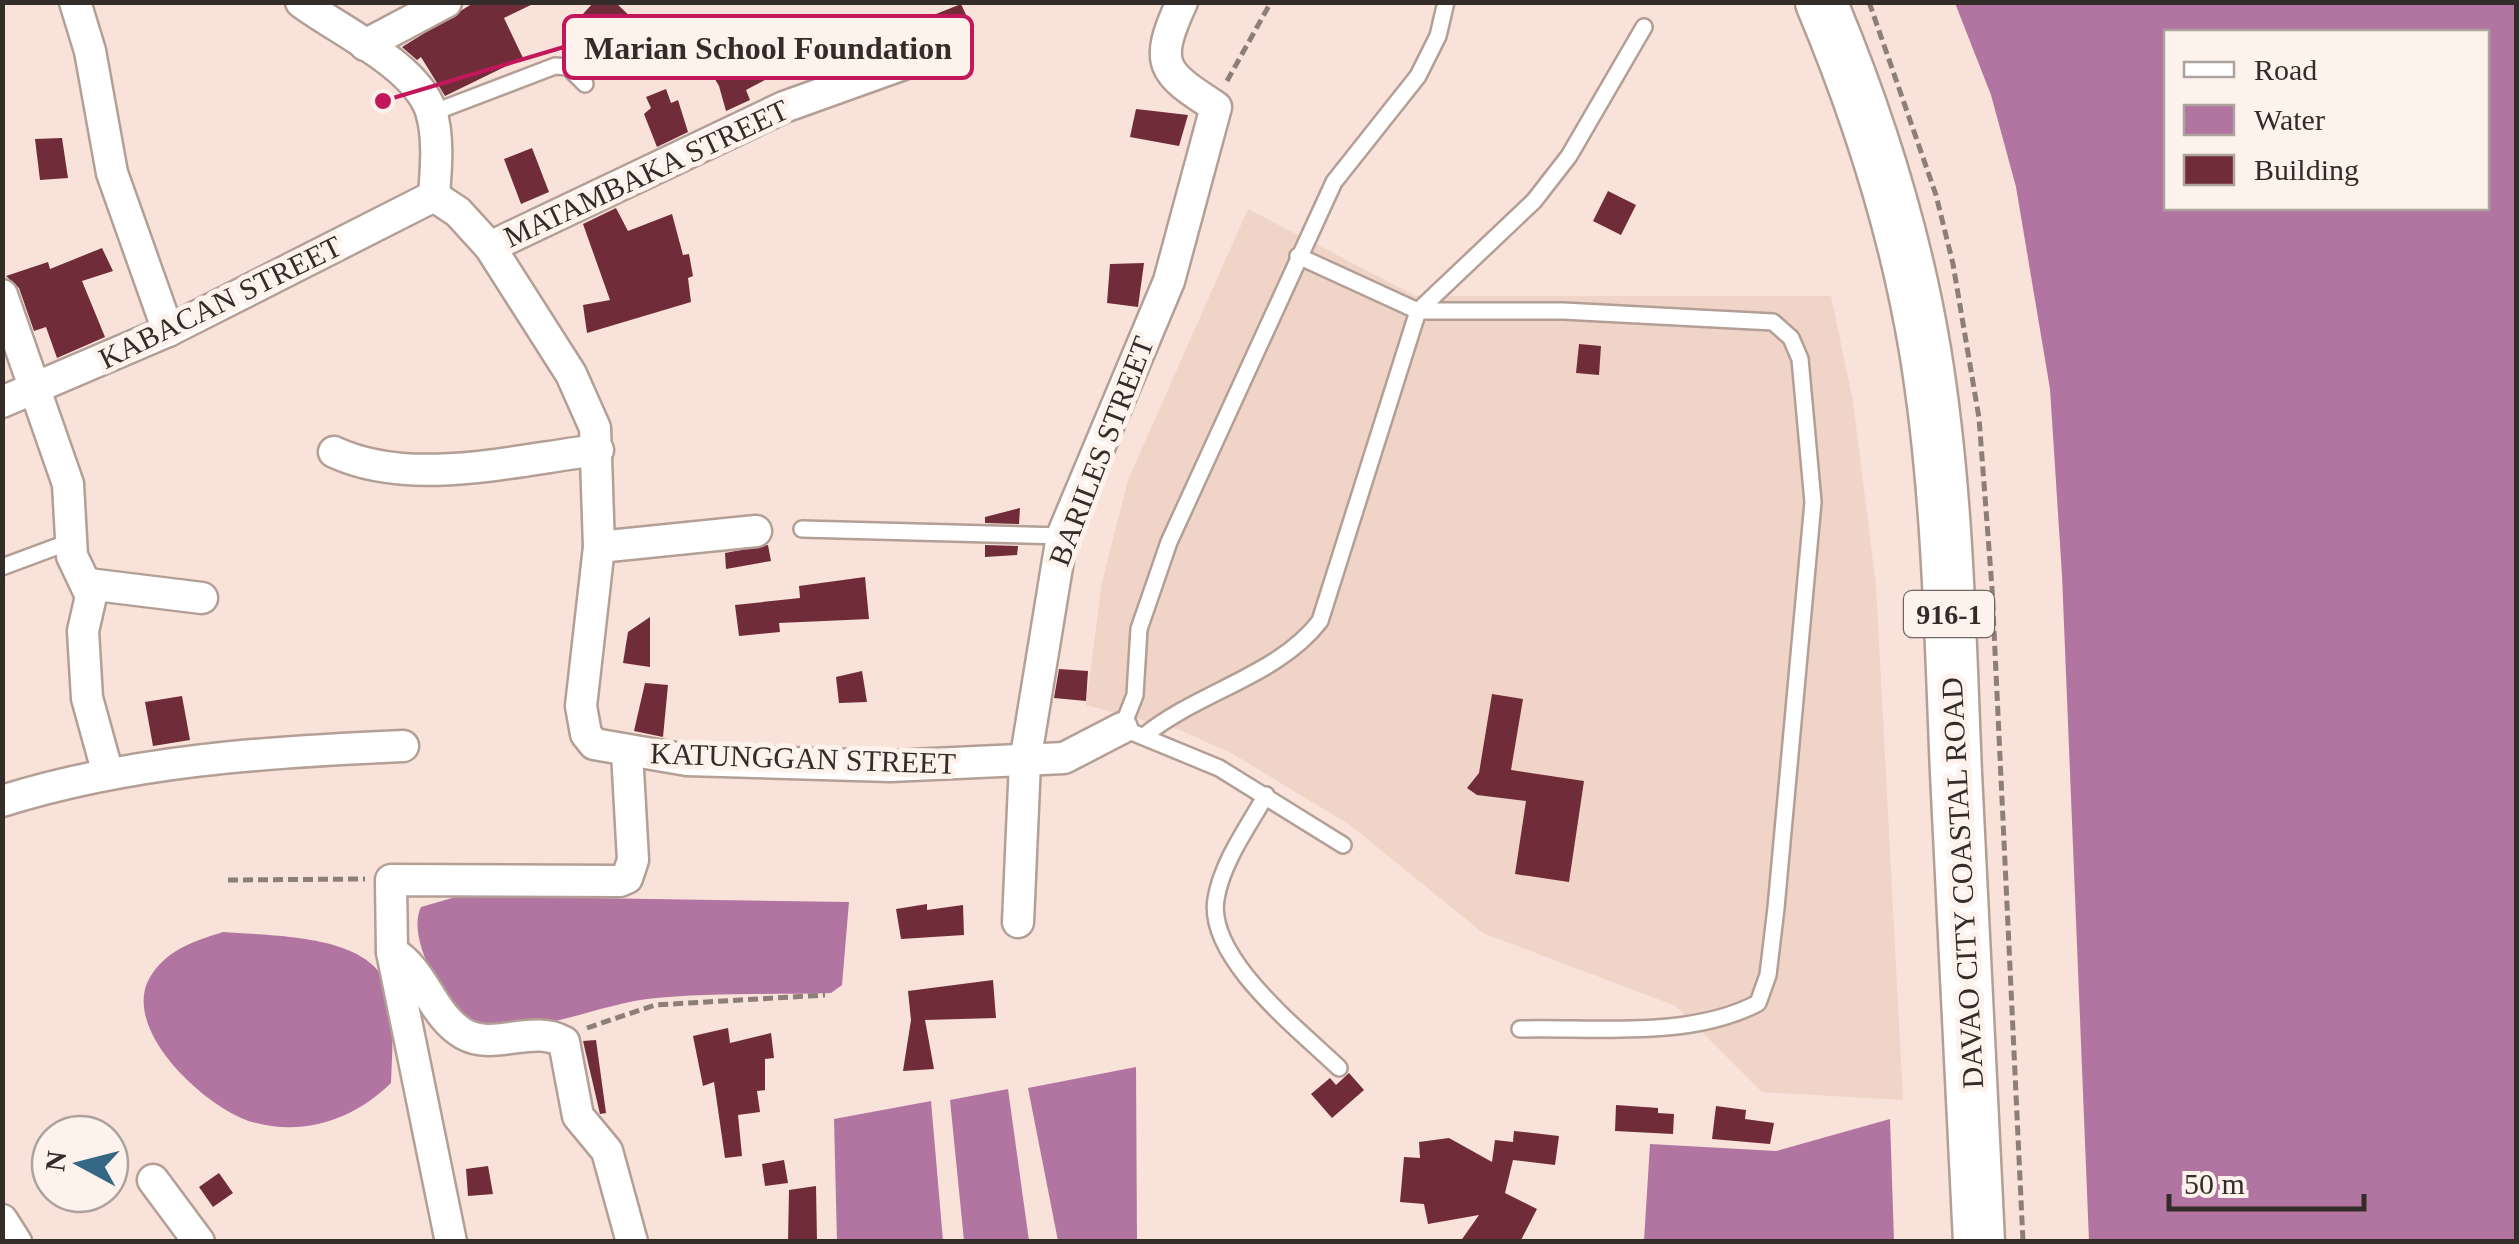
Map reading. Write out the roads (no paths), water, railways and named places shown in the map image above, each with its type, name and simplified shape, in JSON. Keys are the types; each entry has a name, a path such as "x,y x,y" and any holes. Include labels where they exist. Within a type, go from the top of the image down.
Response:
{"main road":[{"name":"DAVAO CITY COASTAL ROAD","path":"1822,2 1893,206 1910,274 1935,424 1948,590 1979,1242"}],"street":[{"path":"75,2 90,51 112,173 168,332"},
{"path":"301,2 365,45 418,88 432,113 434,196 472,224 490,247 570,374 590,416 598,450 599,547 756,531"},
{"path":"365,45 446,2"},
{"name":"BARILES STREET","path":"1018,922 1025,762 1062,536 1169,281 1216,107 1174,80 1168,69 1168,33 1182,2"},
{"name":"MATAMBAKA STREET","path":"490,247 801,100 915,60"},
{"name":"KABACAN STREET","path":"2,402 168,332 434,196"},
{"path":"2,295 68,484 78,572 88,584 91,596 83,631 87,698 108,774"},
{"path":"334,452 361,464 412,471 598,450"},
{"name":"KATUNGGAN STREET","path":"599,547 581,706 586,734 604,748 744,763 1025,762 1064,758 1133,732"},
{"path":"88,584 202,598"},
{"path":"2,801 108,774 238,754 403,746"},
{"path":"451,1242 392,952 391,880 610,883 627,878 633,860 626,752"},
{"path":"392,952 408,964 440,1011 466,1035 558,1038 568,1048 578,1116 606,1151 632,1242"},
{"path":"153,1180 199,1242"},
{"path":"2,1220 16,1242"}],"lane":[{"path":"1133,732 1139,629 1146,602 1334,182 1418,76 1438,36 1446,2"},
{"path":"1133,732 1302,644 1320,621 1418,311 1534,201 1570,156 1644,27"},
{"path":"432,113 555,66 568,67 585,84"},
{"path":"1298,256 1418,311 1746,318 1773,322 1791,338 1800,359 1813,502 1776,908 1768,975 1758,1004 1730,1018 1658,1026 1520,1028"},
{"path":"802,528 1062,536"},
{"path":"2,567 72,541"},
{"path":"1133,732 1219,768 1344,846"},
{"path":"1266,795 1221,879 1216,922 1222,942 1238,964 1339,1068"}],"water":[{"path":"1955,3 2516,3 2516,1241 2089,1241 2062,575 2050,389 2016,187 1991,95"},
{"path":"459,896 849,902 842,985 831,993 647,999 526,1027 489,1028 460,1011 447,996 425,959 419,939 421,907"},
{"path":"223,932 318,941 363,957 379,971 392,1013 391,1083 344,1115 309,1126 290,1127 252,1122 233,1114 190,1083 155,1040 146,1017 144,995 152,974 167,958 193,942"},
{"path":"1136,1067 1137,1241 1058,1241 1028,1088"},
{"path":"1008,1089 1029,1241 964,1241 950,1100"},
{"path":"931,1101 943,1241 837,1241 834,1119"},
{"path":"1890,1119 1894,1241 1644,1241 1650,1144 1776,1151"}],"place":[{"name":"Marian School Foundation","path":"383,101"}]}
